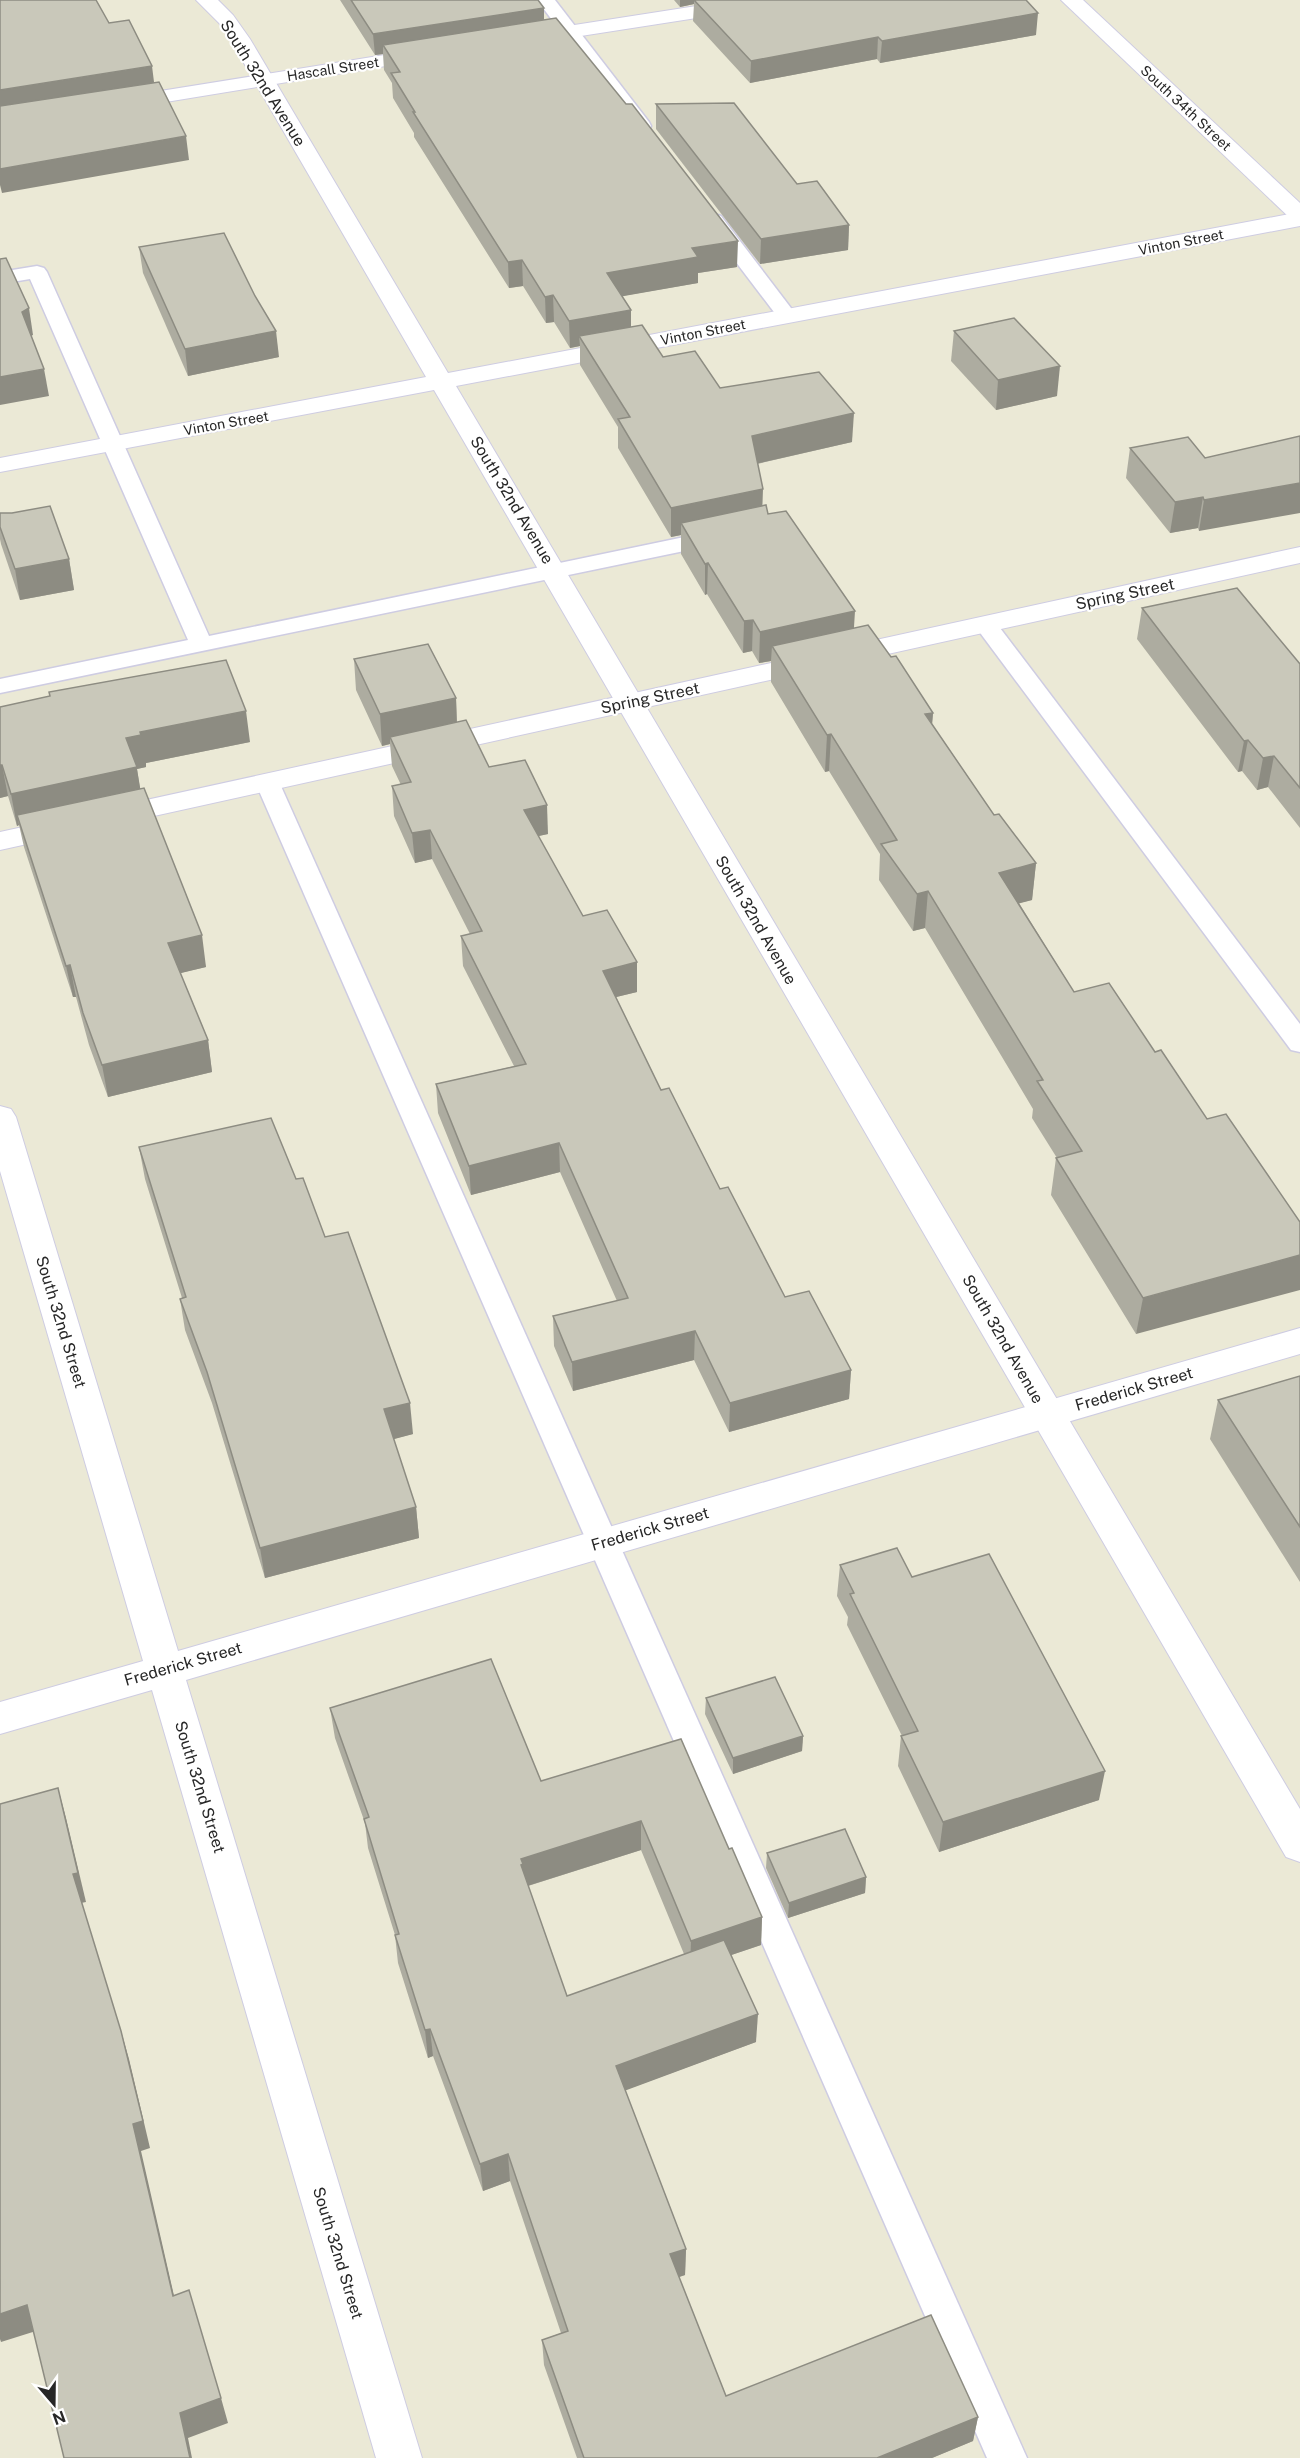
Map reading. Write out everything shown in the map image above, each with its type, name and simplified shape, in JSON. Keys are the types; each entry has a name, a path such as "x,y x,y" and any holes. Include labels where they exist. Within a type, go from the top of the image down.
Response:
{"street":[{"name":"South 32nd Avenue","path":"206,0 226,19 240,39 555,572 628,703 1300,1845"},
{"path":"500,43 774,0"},
{"name":"South 34th Street","path":"1071,0 1300,217"},
{"name":"Hascall Street","path":"103,106 452,51"},
{"name":"Vinton Street","path":"0,465 443,383 1300,217"},
{"name":"Spring Street","path":"0,841 986,625 1296,562"},
{"name":"South 32nd Street","path":"0,1117 399,2458"},
{"name":"Frederick Street","path":"0,1718 1300,1341"}],"lane":[{"path":"546,0 650,136"},
{"path":"700,202 787,316"},
{"path":"0,278 37,272 201,644"},
{"path":"0,686 741,532"},
{"path":"986,625 1300,1044"},
{"path":"268,783 1006,2458"}],"building":[{"path":"0,0 96,0 109,23 129,20 152,66 0,90"},
{"path":"351,0 538,0 544,8 373,34"},
{"path":"694,0 1026,0 1038,13 882,41 878,37 751,61"},
{"path":"556,18 626,104 632,104 738,241 692,248 698,257 607,273 631,310 569,321 553,295 545,297 522,260 508,262 413,112 415,112 391,73 400,72 383,45"},
{"path":"159,82 186,136 0,169 0,106"},
{"path":"734,103 797,184 817,181 849,225 761,239 656,104"},
{"path":"224,233 255,296 276,331 185,349 139,247"},
{"path":"6,258 29,308 22,312 44,369 0,377 0,259"},
{"path":"1014,318 1060,366 998,380 954,331"},
{"path":"642,325 663,357 695,351 720,388 819,372 854,413 752,436 763,489 671,508 618,419 630,417 579,336"},
{"path":"1300,436 1300,483 1204,500 1203,497 1175,502 1130,448 1188,437 1205,458"},
{"path":"766,505 768,514 786,511 855,611 760,632 753,620 744,621 708,563 705,564 681,523"},
{"path":"50,506 69,559 15,569 0,527 0,513"},
{"path":"1237,588 1300,664 1300,788 1274,756 1263,758 1248,740 1244,741 1142,608"},
{"path":"868,625 891,657 896,656 933,713 925,714 994,815 999,814 1036,863 999,873 1074,992 1109,983 1155,1052 1161,1050 1207,1119 1226,1114 1300,1222 1300,1255 1143,1298 1056,1158 1082,1151 1037,1081 1043,1080 928,891 917,894 881,844 897,840 831,734 827,735 772,646"},
{"path":"428,644 456,698 380,714 354,659"},
{"path":"226,660 246,711 140,732 141,735 126,738 137,767 11,794 2,765 0,765 0,707 50,696 49,692"},
{"path":"466,720 489,767 525,760 547,805 524,810 583,916 607,910 637,962 603,971 661,1090 669,1088 720,1189 728,1187 785,1297 809,1291 851,1370 730,1403 695,1331 572,1362 553,1316 628,1298 559,1143 469,1166 436,1084 526,1064 461,936 482,931 430,830 412,833 392,786 411,782 390,737"},
{"path":"144,788 202,935 168,943 208,1040 102,1065 83,1013 70,965 66,966 17,815"},
{"path":"271,1118 296,1179 303,1178 325,1237 348,1232 410,1403 384,1409 416,1507 260,1548 207,1372 180,1299 186,1297 139,1147"},
{"path":"1300,1376 1300,1527 1218,1400"},
{"path":"897,1548 912,1577 989,1554 1105,1771 943,1822 901,1736 918,1731 850,1594 854,1593 840,1565"},
{"path":"491,1659 541,1781 681,1739 729,1849 732,1848 762,1917 691,1941 641,1821 521,1859 523,1864 521,1865 567,1996 724,1940 758,2014 616,2066 686,2249 670,2254 726,2396 931,2315 978,2417 877,2458 584,2458 542,2340 568,2331 508,2154 480,2164 430,2029 425,2030 395,1935 399,1934 364,1819 369,1817 330,1708"},
{"path":"775,1677 803,1736 733,1758 706,1698"},
{"path":"58,1788 78,1873 73,1874 121,2031 143,2121 133,2124 173,2296 189,2290 221,2398 180,2413 190,2458 64,2458 27,2305 0,2314 0,1804"},
{"path":"845,1829 866,1877 789,1903 767,1853"}]}
